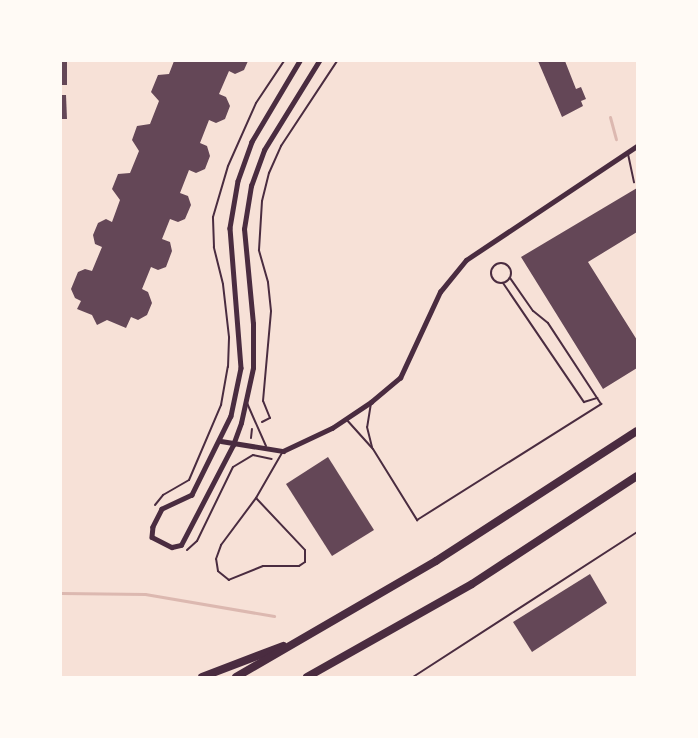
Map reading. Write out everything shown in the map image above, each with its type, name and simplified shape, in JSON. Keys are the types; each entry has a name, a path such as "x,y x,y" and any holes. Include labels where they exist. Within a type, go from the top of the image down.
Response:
{"highway":[{"path":"236,677 436,561 637,431"},
{"path":"307,677 472,584 637,476"},
{"path":"202,677 306,638"}],"street":[{"path":"300,61 252,142 238,181 230,228 241,368 230,416 221,441 192,495 162,509 152,537 172,547 181,545 233,445 246,401 253,368 253,324 244,229 251,186 264,150 319,61"},
{"path":"221,441 233,445 283,451 346,419 371,402 400,378 440,292 460,266 637,146"}],"lane":[{"path":"628,152 634,182"},
{"path":"346,419 373,449 417,520 601,404 548,323 533,311 510,278 509,266 501,263 493,266 492,278 504,283 584,402 597,398"},
{"path":"504,283 510,278"},
{"path":"246,401 261,440 269,449"},
{"path":"371,402 367,427 373,449"},
{"path":"256,498 305,550 304,562 299,566 263,566 229,580 218,572 216,559 221,545 256,498 283,451"},
{"path":"413,677 637,532"}],"path":[{"path":"154,507 163,495 189,480 221,405 228,366 229,337 223,284 214,247 213,218 228,166 256,103 284,61"},
{"path":"270,418 263,401 271,311 268,282 259,250 262,201 269,173 282,146 337,61"},
{"path":"181,552 187,551 197,541 233,467 253,456 277,460"}],"building":[{"path":"61,61 67,61 67,85 61,85"},
{"path":"174,61 248,61 244,70 235,74 229,71 219,94 226,97 230,106 225,119 216,123 209,120 200,143 207,146 210,156 205,169 196,173 189,170 180,193 188,196 191,205 185,219 178,222 170,219 162,239 170,242 172,251 166,267 158,270 151,267 142,289 148,292 152,303 147,315 138,320 131,317 126,328 107,320 97,325 92,315 77,309 81,301 75,298 71,289 78,272 85,269 92,271 102,247 95,244 93,235 98,223 106,219 112,222 120,200 112,189 118,174 130,173 139,151 132,140 137,126 150,124 159,101 151,92 158,75 169,74"},
{"path":"538,61 565,61 576,89 581,87 586,99 581,101 583,106 562,117"},
{"path":"61,95 66,95 67,119 61,119"},
{"path":"637,188 637,232 588,262 637,340 637,368 603,389 521,257"},
{"path":"328,457 374,530 332,556 286,484"},
{"path":"590,574 607,603 532,652 513,622"}],"waterway":[{"path":"610,117 616,139"},
{"path":"61,593 145,594 274,616"}]}
